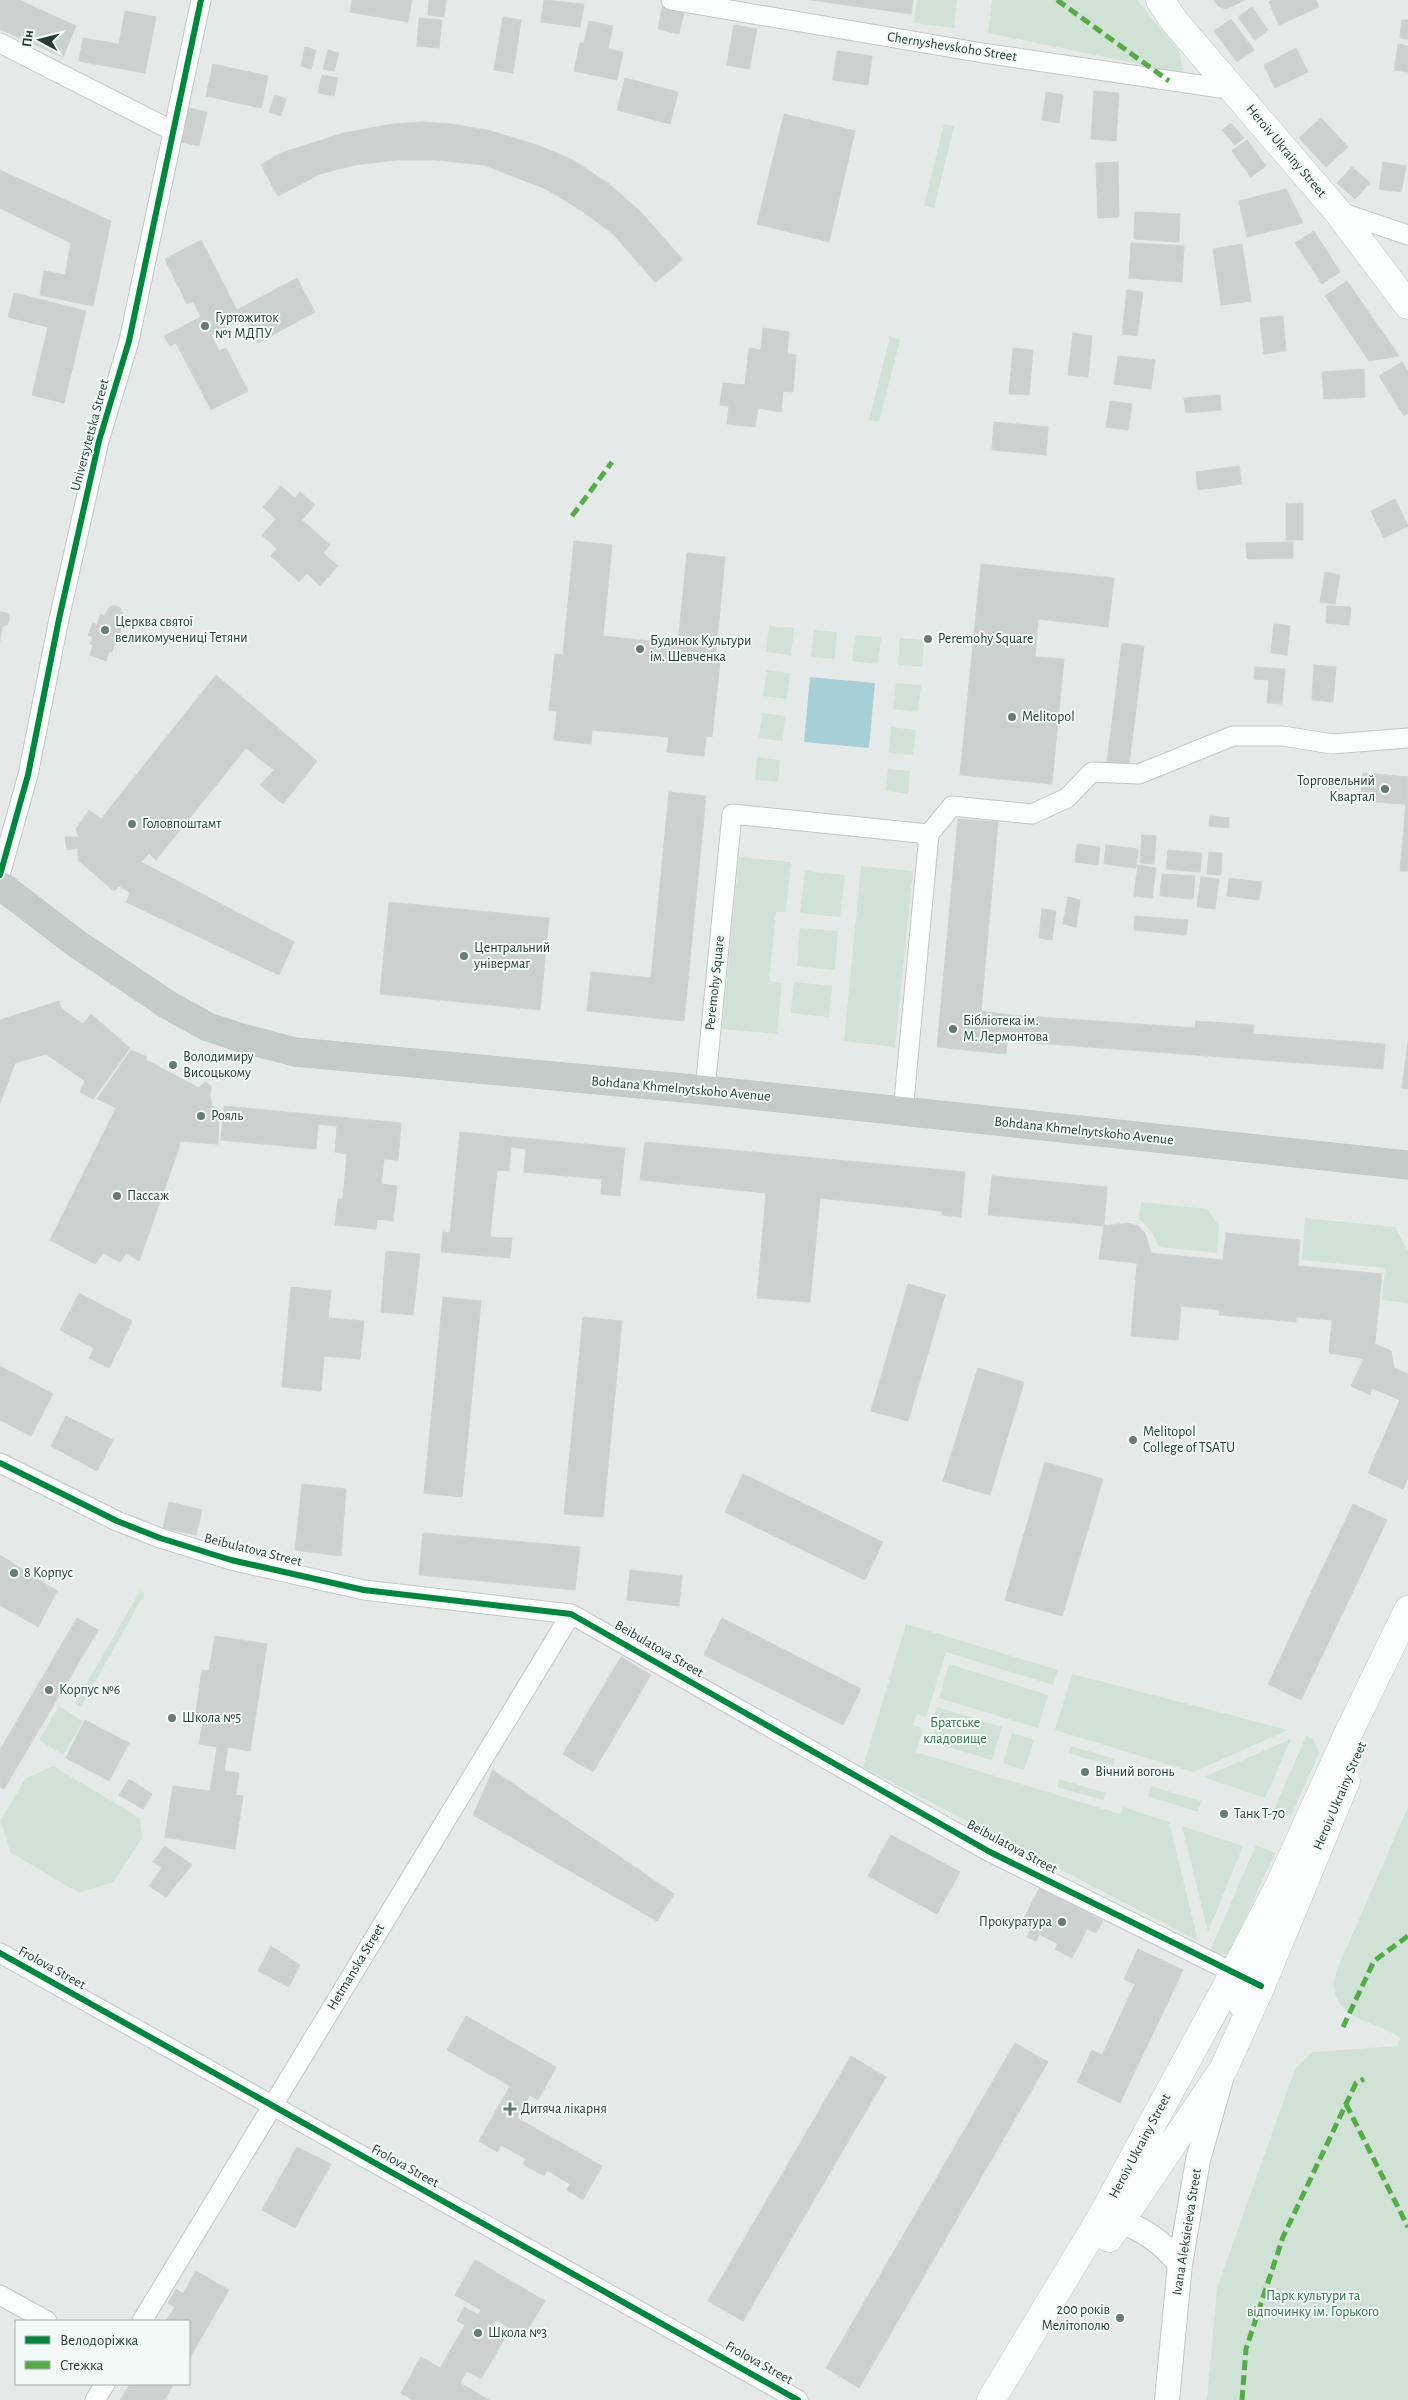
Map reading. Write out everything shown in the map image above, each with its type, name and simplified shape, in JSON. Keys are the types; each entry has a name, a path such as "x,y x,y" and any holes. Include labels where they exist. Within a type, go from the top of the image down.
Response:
{"highway":[{"name":"Bohdana Khmelnytskoho Avenue","path":"0,885 77,944 168,1005 208,1027 295,1052 705,1090 1408,1165"}],"main road":[{"name":"Heroiv Ukrainy Street","path":"1160,0 1175,22 1337,211 1408,305"},
{"name":"Heroiv Ukrainy Street","path":"991,2400 1111,2218 1224,2068 1248,1980 1279,1886 1348,1734 1408,1610"},
{"name":"Heroiv Ukrainy Street","path":"998,2400 1111,2218 1248,1980 1408,1633"}],"street":[{"name":"Universytetska Street","path":"0,875 28,775 99,441 128,341 201,0"},
{"name":"Chernyshevskoho Street","path":"671,0 983,53 1234,90"},
{"path":"0,43 173,131"},
{"path":"1337,211 1408,235"},
{"path":"903,1112 929,834 952,806 1032,814 1067,798 1092,772 1139,774 1233,736 1283,736 1332,744 1408,738"},
{"name":"Peremohy Square","path":"705,1090 732,814 929,834"},
{"name":"Beibulatova Street","path":"0,1463 117,1521 160,1538 231,1560 364,1590 571,1614 990,1852 1248,1980"},
{"name":"Hetmanska Street","path":"143,2320 571,1614"},
{"name":"Frolova Street","path":"0,1953 798,2400"},
{"name":"Ivana Aleksieieva Street","path":"1167,2400 1180,2264 1198,2160 1224,2068"},
{"path":"1111,2218 1134,2226 1160,2241 1180,2264"},
{"path":"0,2295 45,2320"},
{"path":"95,2400 104,2385"}],"green space":[{"path":"917,0 957,0 954,28 914,23"},
{"path":"992,0 1137,0 1179,51 1183,73 988,33"},
{"path":"944,124 954,126 934,208 924,206"},
{"path":"890,337 900,340 879,422 869,420"},
{"path":"769,626 794,628 791,655 766,652"},
{"path":"814,630 837,632 835,659 811,657"},
{"path":"855,635 881,637 878,664 852,661"},
{"path":"900,638 924,640 922,667 898,665"},
{"path":"767,670 790,673 787,699 763,696"},
{"path":"896,683 921,685 918,712 893,709"},
{"path":"762,713 785,716 783,741 759,738"},
{"path":"891,727 916,730 913,755 889,753"},
{"path":"757,757 780,760 778,782 755,780"},
{"path":"888,769 910,771 908,794 886,791"},
{"path":"739,857 791,862 786,912 776,912 769,981 782,983 777,1034 722,1029"},
{"path":"861,866 913,871 895,1047 844,1041"},
{"path":"805,871 845,875 840,917 800,913"},
{"path":"800,928 838,931 835,970 797,966"},
{"path":"794,982 832,986 829,1017 791,1013"},
{"path":"1141,1202 1207,1209 1219,1226 1217,1253 1159,1247 1152,1232 1139,1219"},
{"path":"1305,1218 1395,1227 1408,1251 1408,1303 1382,1300 1385,1268 1302,1260"},
{"path":"140,1591 145,1593 81,1707 75,1704"},
{"path":"906,1624 1058,1670 1053,1685 946,1652 926,1717 917,1714 913,1725 923,1729 916,1752 1120,1814 1123,1807 1169,1822 1198,1941 863,1767"},
{"path":"949,1664 1048,1695 1038,1728 939,1698"},
{"path":"1072,1674 1288,1730 1193,1772 1055,1730"},
{"path":"59,1706 83,1721 63,1755 39,1740"},
{"name":"Братське кладовище","path":"937,1707 1002,1727 992,1760 927,1741 929,1733 934,1734 940,1718 934,1716"},
{"path":"1012,1733 1034,1740 1024,1770 1003,1763"},
{"path":"1306,1736 1313,1739 1319,1753 1291,1816 1274,1810"},
{"path":"1291,1739 1265,1798 1204,1777"},
{"path":"1071,1746 1115,1759 1113,1766 1068,1753"},
{"path":"53,1766 140,1818 142,1838 113,1882 79,1893 10,1852 1,1820 25,1779"},
{"path":"1059,1779 1106,1793 1103,1800 1057,1787"},
{"path":"1151,1786 1201,1801 1198,1812 1148,1796"},
{"name":"Парк культури та відпочинку ім. Горького","path":"1408,1807 1408,2400 1207,2400 1217,2288 1295,2069 1312,2052 1398,2046 1400,2038 1391,2032 1360,2019 1343,2007 1337,1999 1334,1985 1339,1965"},
{"path":"1182,1826 1243,1846 1208,1932"},
{"path":"1256,1845 1275,1853 1229,1954 1217,1955 1210,1951"}],"water":[{"path":"810,677 875,683 869,748 804,742"}],"building":[{"path":"0,0 19,0 76,26 63,57 0,29"},
{"path":"352,0 412,0 408,22 350,12"},
{"path":"429,0 446,0 444,17 428,15"},
{"path":"544,0 584,4 580,27 541,22"},
{"path":"811,0 913,0 911,14"},
{"path":"1214,0 1245,0 1226,9 1218,6"},
{"path":"1273,0 1316,0 1319,7 1279,25 1269,2"},
{"path":"663,4 685,8 679,34 658,29"},
{"path":"1252,7 1268,30 1255,40 1238,17"},
{"path":"125,11 156,17 145,73 79,61 83,38 119,44"},
{"path":"503,17 521,20 513,73 494,70"},
{"path":"419,18 442,20 439,48 417,46"},
{"path":"1231,19 1254,50 1237,62 1214,31"},
{"path":"1402,20 1408,20 1408,39 1400,38"},
{"path":"589,21 613,26 608,49 623,52 617,80 574,71 580,43 584,43"},
{"path":"734,25 757,29 749,69 727,65"},
{"path":"1398,44 1408,46 1408,72 1394,70"},
{"path":"305,47 316,50 311,69 301,66"},
{"path":"1296,48 1308,72 1275,88 1264,65"},
{"path":"328,50 339,53 334,71 323,69"},
{"path":"837,51 872,56 868,85 833,80"},
{"path":"213,64 268,76 261,108 206,96"},
{"path":"322,75 338,78 334,96 318,93"},
{"path":"625,78 678,92 670,124 617,110"},
{"path":"1094,91 1119,93 1116,141 1091,139"},
{"path":"1046,92 1063,95 1059,123 1042,120"},
{"path":"275,95 286,99 281,116 269,112"},
{"path":"181,106 207,112 199,146 173,140"},
{"path":"784,114 855,131 829,242 757,224"},
{"path":"1321,118 1348,147 1326,167 1299,138"},
{"path":"422,122 452,124 491,131 484,165 436,160 396,160 354,165 320,174 278,196 261,165 281,153 344,133 393,124"},
{"path":"1231,123 1244,138 1235,145 1222,130"},
{"path":"491,131 537,145 573,160 609,184 640,211 683,260 655,282 613,234 582,211 546,189 484,165"},
{"path":"1247,140 1266,166 1251,177 1232,151"},
{"path":"1118,162 1119,217 1098,218 1096,163"},
{"path":"1383,162 1406,166 1401,192 1379,189"},
{"path":"1352,167 1370,183 1355,199 1337,183"},
{"path":"0,170 111,221 93,306 40,295 44,271 65,275 71,243 0,208"},
{"path":"1286,189 1303,223 1247,237 1239,201"},
{"path":"1135,212 1180,214 1179,242 1134,239"},
{"path":"1314,231 1340,272 1322,284 1295,243"},
{"name":"Гуртожиток №1 МДПУ","path":"201,240 237,310 297,278 315,312 258,343 245,317 211,335 219,351 226,348 248,391 211,410 176,343 170,346 164,336 201,317 193,301 187,304 165,259"},
{"path":"1131,243 1184,246 1182,282 1129,278"},
{"path":"1242,244 1251,301 1221,305 1213,249"},
{"path":"1347,281 1399,356 1369,361 1325,296"},
{"path":"1127,290 1143,292 1137,336 1122,334"},
{"path":"14,293 86,311 64,403 32,395 48,327 8,317"},
{"path":"1283,316 1286,351 1264,354 1260,318"},
{"path":"763,328 789,332 787,354 796,355 793,392 783,391 781,412 758,408 755,427 727,424 729,406 720,405 723,383 745,385 749,348 761,350"},
{"path":"1073,333 1092,336 1088,377 1068,375"},
{"path":"1013,348 1033,350 1029,395 1009,394"},
{"path":"1118,356 1155,360 1151,389 1114,384"},
{"path":"1402,362 1408,371 1408,413 1404,416 1379,376"},
{"path":"1364,369 1365,397 1324,399 1322,372"},
{"path":"1220,395 1221,410 1186,413 1184,398"},
{"path":"1110,401 1132,404 1128,430 1106,427"},
{"path":"994,422 1048,427 1046,455 992,450"},
{"path":"1239,466 1242,484 1198,490 1196,472"},
{"path":"281,486 295,498 300,492 315,505 302,520 330,545 323,553 338,566 320,586 307,573 299,582 271,556 277,549 262,535 276,519 263,507"},
{"path":"1395,499 1408,526 1384,538 1371,511"},
{"path":"1303,503 1303,540 1286,540 1286,504"},
{"name":"Будинок Культури ім. Шевченка","path":"574,541 612,545 603,636 678,644 687,553 725,557 715,662 720,662 712,737 706,736 704,756 667,752 669,737 592,730 591,744 554,740 557,711 549,711 555,654 563,655"},
{"path":"1293,542 1293,558 1247,559 1246,543"},
{"name":"Melitopol","path":"981,564 1114,578 1108,627 1038,619 1035,657 1064,659 1052,784 960,775"},
{"path":"1325,572 1340,575 1335,604 1320,602"},
{"name":"Церква святої великомучениці Тетяни","path":"110,606 120,608 123,614 120,622 124,623 112,652 109,651 106,661 90,655 93,645 90,644 93,637 88,635 93,623 97,625 101,614 104,616"},
{"path":"1327,606 1351,607 1349,625 1326,623"},
{"path":"0,612 7,613 10,618 7,625 2,626 0,641"},
{"path":"1274,624 1290,626 1287,655 1271,653"},
{"path":"1122,643 1144,646 1129,765 1107,762"},
{"path":"1314,665 1336,667 1333,702 1312,700"},
{"path":"1255,667 1285,669 1282,704 1267,703 1269,680 1254,679"},
{"name":"Головпоштамт","path":"216,675 317,761 283,804 260,785 274,770 246,748 156,860 149,853 141,862 294,942 279,975 126,902 130,893 119,886 114,891 78,860 78,848 67,850 65,837 79,837 76,829 89,810 101,819"},
{"name":"Торговельний Квартал","path":"1363,773 1408,777 1408,804 1361,801"},
{"name":"Торговельний Квартал","path":"1363,773 1408,777 1408,871 1400,871 1406,804 1361,801"},
{"path":"669,792 706,796 684,1021 587,1011 591,972 651,978"},
{"path":"1210,816 1229,818 1229,828 1209,826"},
{"path":"958,819 998,822 981,1011 1010,1015 1006,1054 937,1047"},
{"path":"1142,835 1156,836 1154,864 1140,863"},
{"path":"1077,844 1100,847 1098,865 1075,862"},
{"path":"1106,845 1138,849 1136,868 1104,864"},
{"path":"1168,850 1202,853 1200,872 1166,869"},
{"path":"1209,852 1222,853 1221,875 1207,874"},
{"path":"1138,865 1156,868 1152,898 1134,896"},
{"path":"1162,874 1195,876 1193,899 1160,896"},
{"path":"1201,877 1219,879 1215,909 1197,907"},
{"path":"1229,878 1262,882 1259,900 1227,896"},
{"path":"1068,897 1080,900 1076,927 1063,924"},
{"name":"Центральний універмаг","path":"389,902 549,918 540,1010 380,994"},
{"path":"1042,909 1056,911 1052,940 1039,938"},
{"path":"1135,916 1188,920 1186,935 1134,930"},
{"path":"59,1001 61,1008 83,1024 91,1014 130,1048 93,1099 80,1092 85,1081 46,1054 15,1063 0,1103 0,1020"},
{"path":"1010,1015 1195,1028 1196,1021 1254,1025 1253,1034 1385,1044 1383,1069 1008,1041"},
{"path":"1408,1041 1408,1089 1402,1088"},
{"path":"131,1050 147,1057 116,1108 97,1099"},
{"name":"Пассаж","path":"146,1060 199,1088 180,1123 182,1132 178,1151 139,1261 126,1253 120,1262 103,1253 95,1264 50,1240 116,1108"},
{"name":"Рояль","path":"206,1082 211,1086 212,1106 219,1109 218,1144 180,1141 182,1132 180,1123 199,1087"},
{"path":"224,1106 401,1123 398,1160 384,1159 381,1184 397,1186 393,1221 377,1219 376,1229 335,1225 338,1199 343,1199 347,1154 335,1152 337,1126 318,1124 316,1149 221,1140"},
{"path":"460,1132 625,1148 620,1196 601,1194 602,1179 524,1172 526,1149 511,1147 509,1171 497,1170 490,1237 512,1238 510,1258 441,1252 443,1232 450,1233"},
{"path":"645,1142 965,1172 961,1217 942,1215 942,1211 820,1198 810,1302 757,1298 766,1193 640,1180"},
{"path":"992,1176 1107,1187 1104,1226 988,1215"},
{"path":"1128,1223 1138,1226 1145,1233 1151,1253 1138,1252 1137,1263 1099,1259 1104,1226"},
{"path":"1226,1233 1300,1240 1298,1266 1382,1274 1373,1360 1329,1353 1332,1320 1296,1317 1296,1322 1219,1315 1220,1310 1181,1306 1178,1340 1131,1336 1138,1252 1223,1260"},
{"path":"386,1251 420,1254 413,1315 381,1312"},
{"path":"908,1284 945,1295 908,1421 871,1411"},
{"path":"291,1287 331,1291 328,1318 364,1321 360,1359 324,1356 321,1391 282,1387"},
{"path":"79,1293 132,1321 109,1368 89,1358 94,1348 60,1330"},
{"path":"443,1297 481,1301 462,1497 424,1493"},
{"path":"583,1317 622,1321 603,1517 564,1514"},
{"path":"1375,1344 1391,1351 1394,1368 1408,1374 1408,1478 1403,1489 1368,1473 1400,1400 1372,1388 1370,1395 1351,1386 1364,1359 1373,1360"},
{"path":"0,1366 53,1394 31,1436 0,1420"},
{"path":"978,1368 1024,1382 990,1495 943,1481"},
{"path":"66,1416 113,1440 97,1471 51,1446"},
{"path":"1045,1462 1103,1479 1062,1616 1005,1600"},
{"path":"743,1474 883,1542 865,1580 725,1512"},
{"path":"302,1484 346,1489 341,1556 295,1550"},
{"path":"169,1502 202,1510 196,1535 163,1528"},
{"path":"1353,1504 1387,1520 1301,1700 1268,1684"},
{"path":"423,1533 580,1547 575,1590 419,1575"},
{"name":"8 Корпус","path":"0,1555 57,1591 38,1627 0,1605"},
{"path":"630,1570 682,1576 679,1606 627,1600"},
{"name":"Корпус №6","path":"77,1618 98,1630 4,1789 0,1787 0,1750"},
{"path":"722,1618 861,1689 843,1725 704,1655"},
{"path":"215,1636 267,1644 250,1751 228,1747 224,1771 239,1773 236,1795 243,1796 235,1849 165,1837 173,1786 210,1791 217,1747 199,1744 203,1721 195,1719 202,1670 209,1671"},
{"path":"621,1657 651,1675 593,1772 563,1754"},
{"path":"85,1720 129,1743 109,1781 66,1758"},
{"path":"493,1770 674,1894 657,1921 473,1815"},
{"path":"129,1779 152,1794 143,1809 119,1795"},
{"path":"891,1835 960,1872 937,1914 868,1876"},
{"path":"165,1846 192,1865 166,1897 149,1886 162,1868 153,1862"},
{"name":"Прокуратура","path":"1040,1887 1103,1921 1096,1933 1087,1929 1072,1958 1055,1949 1058,1944 1039,1934 1036,1941 1027,1937 1031,1929 1021,1924"},
{"path":"271,1946 300,1965 289,1987 258,1971"},
{"path":"1138,1949 1183,1970 1120,2103 1077,2082 1092,2050 1102,2055 1135,1984 1124,1979"},
{"name":"Дитяча лікарня","path":"466,2016 556,2067 538,2100 530,2095 517,2118 602,2166 583,2200 567,2190 570,2184 547,2170 544,2176 523,2164 526,2159 501,2145 497,2152 479,2141 510,2086 447,2050"},
{"path":"1015,2043 1048,2062 859,2388 826,2368"},
{"path":"851,2056 886,2077 743,2321 708,2301"},
{"path":"297,2147 331,2164 295,2228 262,2210"},
{"name":"Школа №3","path":"475,2260 545,2301 524,2336 496,2320 490,2330 505,2338 481,2379 467,2371 460,2383 489,2400 413,2400 401,2393 421,2357 440,2368 465,2325 457,2321 464,2307 478,2315 481,2310 455,2295"},
{"path":"196,2271 229,2290 190,2357 190,2320 167,2320 175,2307 168,2303 176,2289 183,2294"},
{"path":"129,2385 173,2385 164,2400 120,2400"}],"marked path":[{"path":"1057,0 1169,81"},
{"path":"572,516 612,462"},
{"path":"1343,2027 1374,1961 1408,1936"},
{"path":"1242,2400 1246,2349 1283,2237 1356,2083 1364,2079"},
{"path":"1346,2104 1408,2227"}],"cycle path":[{"path":"0,875 28,775 59,619 99,441 129,341 201,0"},
{"path":"0,1463 117,1521 160,1538 231,1560 364,1590 571,1614 990,1852 1261,1986"},
{"path":"0,1953 798,2400"}],"place":[{"name":"Гуртожиток №1 МДПУ","path":"205,326"},
{"name":"Церква святої великомучениці Тетяни","path":"105,630"},
{"name":"Peremohy Square","path":"928,639"},
{"name":"Будинок Культури ім. Шевченка","path":"640,649"},
{"name":"Melitopol","path":"1012,717"},
{"name":"Торговельний Квартал","path":"1385,789"},
{"name":"Головпоштамт","path":"132,824"},
{"name":"Центральний універмаг","path":"464,956"},
{"name":"Бібліотека ім. М. Лермонтова","path":"953,1029"},
{"name":"Володимиру Висоцькому","path":"173,1065"},
{"name":"Рояль","path":"201,1116"},
{"name":"Пассаж","path":"117,1196"},
{"name":"Melitopol College of TSATU","path":"1133,1440"},
{"name":"8 Корпус","path":"14,1573"},
{"name":"Корпус №6","path":"49,1690"},
{"name":"Школа №5","path":"172,1718"},
{"name":"Вічний вогонь","path":"1085,1772"},
{"name":"Танк Т-70","path":"1224,1814"},
{"name":"Прокуратура","path":"1062,1922"},
{"name":"Дитяча лікарня","path":"510,2109"},
{"name":"200 років Мелітополю","path":"1120,2318"},
{"name":"Школа №3","path":"478,2333"}]}
